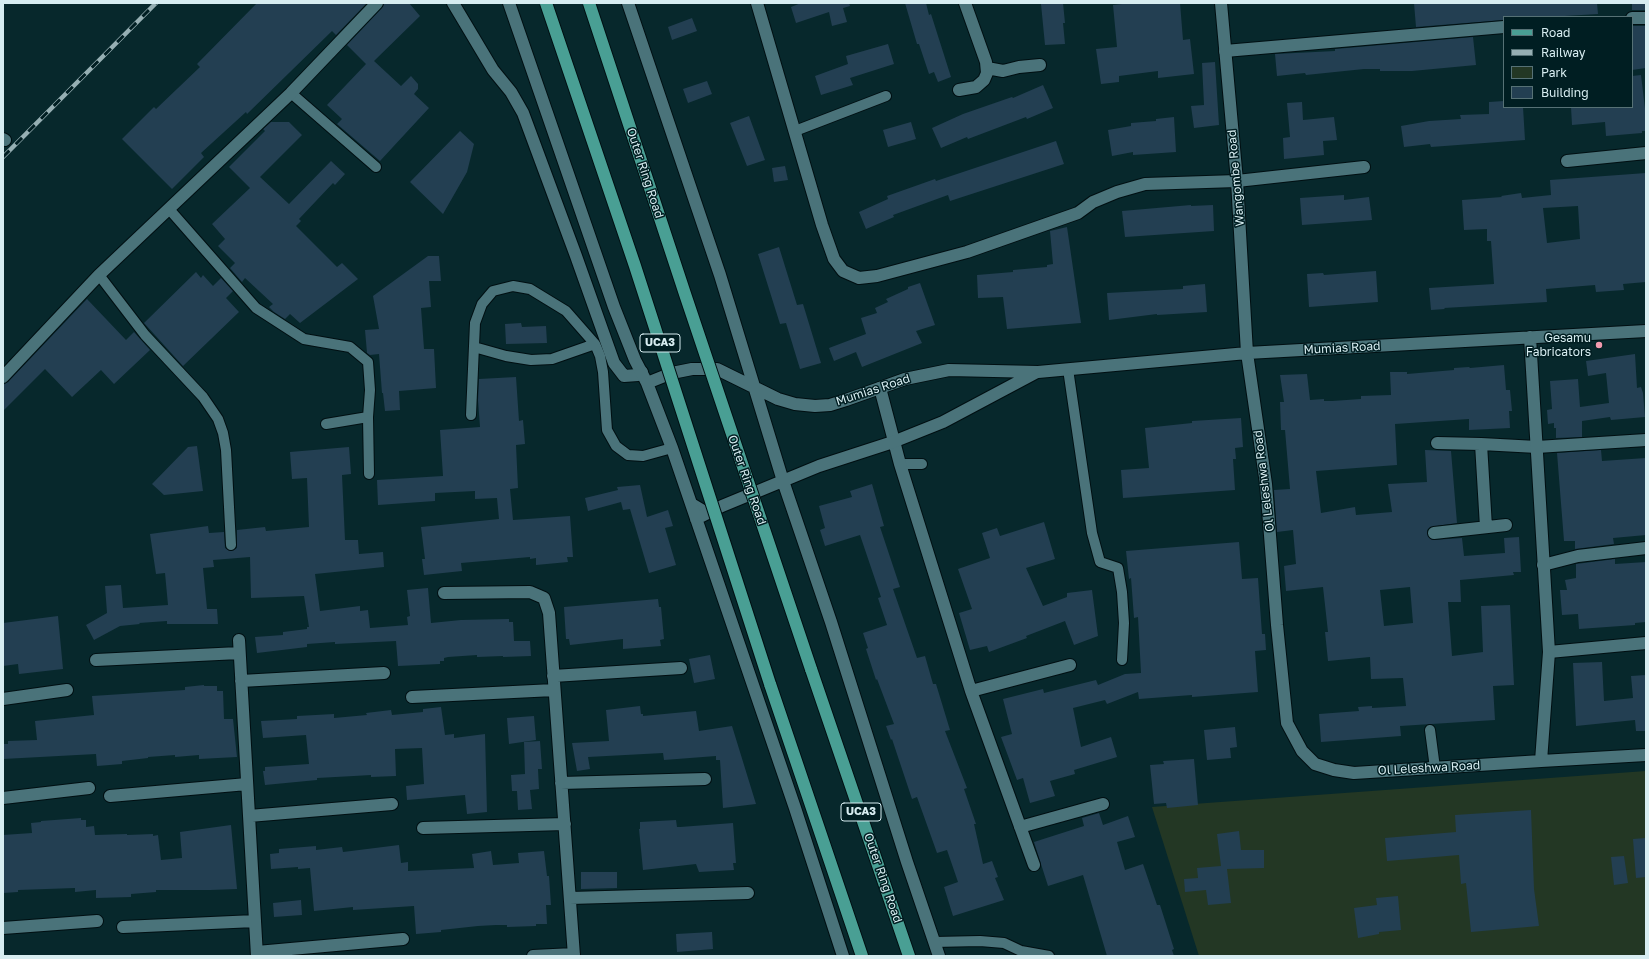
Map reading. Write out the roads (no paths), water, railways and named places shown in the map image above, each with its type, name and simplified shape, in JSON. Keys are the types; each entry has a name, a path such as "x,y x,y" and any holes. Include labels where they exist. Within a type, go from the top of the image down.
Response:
{"main road":[{"name":"UCA3","path":"546,3 635,266 770,684 862,956"},
{"name":"Outer Ring Road","path":"589,3 695,324 909,956"}],"street":[{"path":"3,377 99,275 291,93 377,3"},
{"name":"Mumias Road","path":"453,3 493,70 511,92 522,113 576,256 614,364 624,376 638,375 644,377 692,369 717,369 778,399 796,404 815,406 841,402 905,379 949,370 1038,372 1247,353 1646,331"},
{"name":"UCA3","path":"509,3 614,306 672,448 792,800 843,956"},
{"name":"UCA3","path":"628,3 720,275 783,481 831,622 907,862 939,956"},
{"path":"757,3 834,259 843,271 860,278 877,276 967,252 1078,212 1093,202 1117,192 1145,184 1237,181 1364,166"},
{"path":"959,90 976,87 984,80 987,73 986,62 965,3"},
{"name":"Wangombe Road","path":"1221,3 1237,181 1247,353"},
{"path":"1633,18 1646,18"},
{"path":"1225,51 1503,27"},
{"path":"986,68 1003,71 1019,67 1040,65"},
{"path":"1567,162 1646,154"},
{"path":"1530,337 1549,652 1541,761"},
{"name":"Ol Leleshwa Road","path":"1247,353 1266,484 1277,625 1288,723 1302,751 1315,764 1334,770 1354,773 1646,755"},
{"name":"Mumias Road","path":"696,519 722,506 819,466 893,442 943,422 1038,372"},
{"path":"880,388 893,442 971,691 1034,865"},
{"path":"1437,443 1537,447 1646,440"},
{"path":"1481,444 1486,526"},
{"path":"1434,533 1486,526 1506,525"},
{"path":"1543,565 1578,556 1646,548"},
{"path":"444,592 530,592 544,598 549,613 574,955 533,956"},
{"path":"239,640 257,954 404,939"},
{"path":"1549,652 1646,643"},
{"path":"96,660 239,653"},
{"path":"971,691 1070,665"},
{"path":"553,676 682,668"},
{"path":"241,681 384,673"},
{"path":"3,699 67,690"},
{"path":"412,697 554,690"},
{"path":"561,783 705,779"},
{"path":"110,796 247,784"},
{"path":"3,798 89,788"},
{"path":"249,816 392,804"},
{"path":"1020,828 1103,804"},
{"path":"423,828 564,824"},
{"path":"570,898 748,893"},
{"path":"3,928 97,921"},
{"path":"123,926 255,921"},
{"name":"UCA3","path":"835,930 836,956"}],"lane":[{"path":"291,93 376,167"},
{"path":"795,131 886,96"},
{"path":"169,209 256,308 304,339 350,347 368,362 370,390 368,417 369,474"},
{"path":"99,275 145,335 204,397 218,419 223,433 226,450 231,545"},
{"path":"471,416 475,322 482,304 493,291 513,286 530,289 566,311 595,344 600,356 603,372 608,430 616,446 628,455 643,456 672,448"},
{"path":"474,347 506,356 531,360 552,359 595,344"},
{"path":"1068,369 1092,533 1100,562 1118,568 1122,592 1124,622 1122,660"},
{"path":"326,424 368,417"},
{"path":"900,464 922,464"},
{"path":"690,502 707,512 722,506"},
{"path":"1430,730 1435,768"},
{"path":"934,942 980,941 1004,943 1022,951 1049,956"}],"railway":[{"path":"3,157 156,3"}],"place":[{"name":"Gesamu Fabricators","path":"1599,345"}]}
